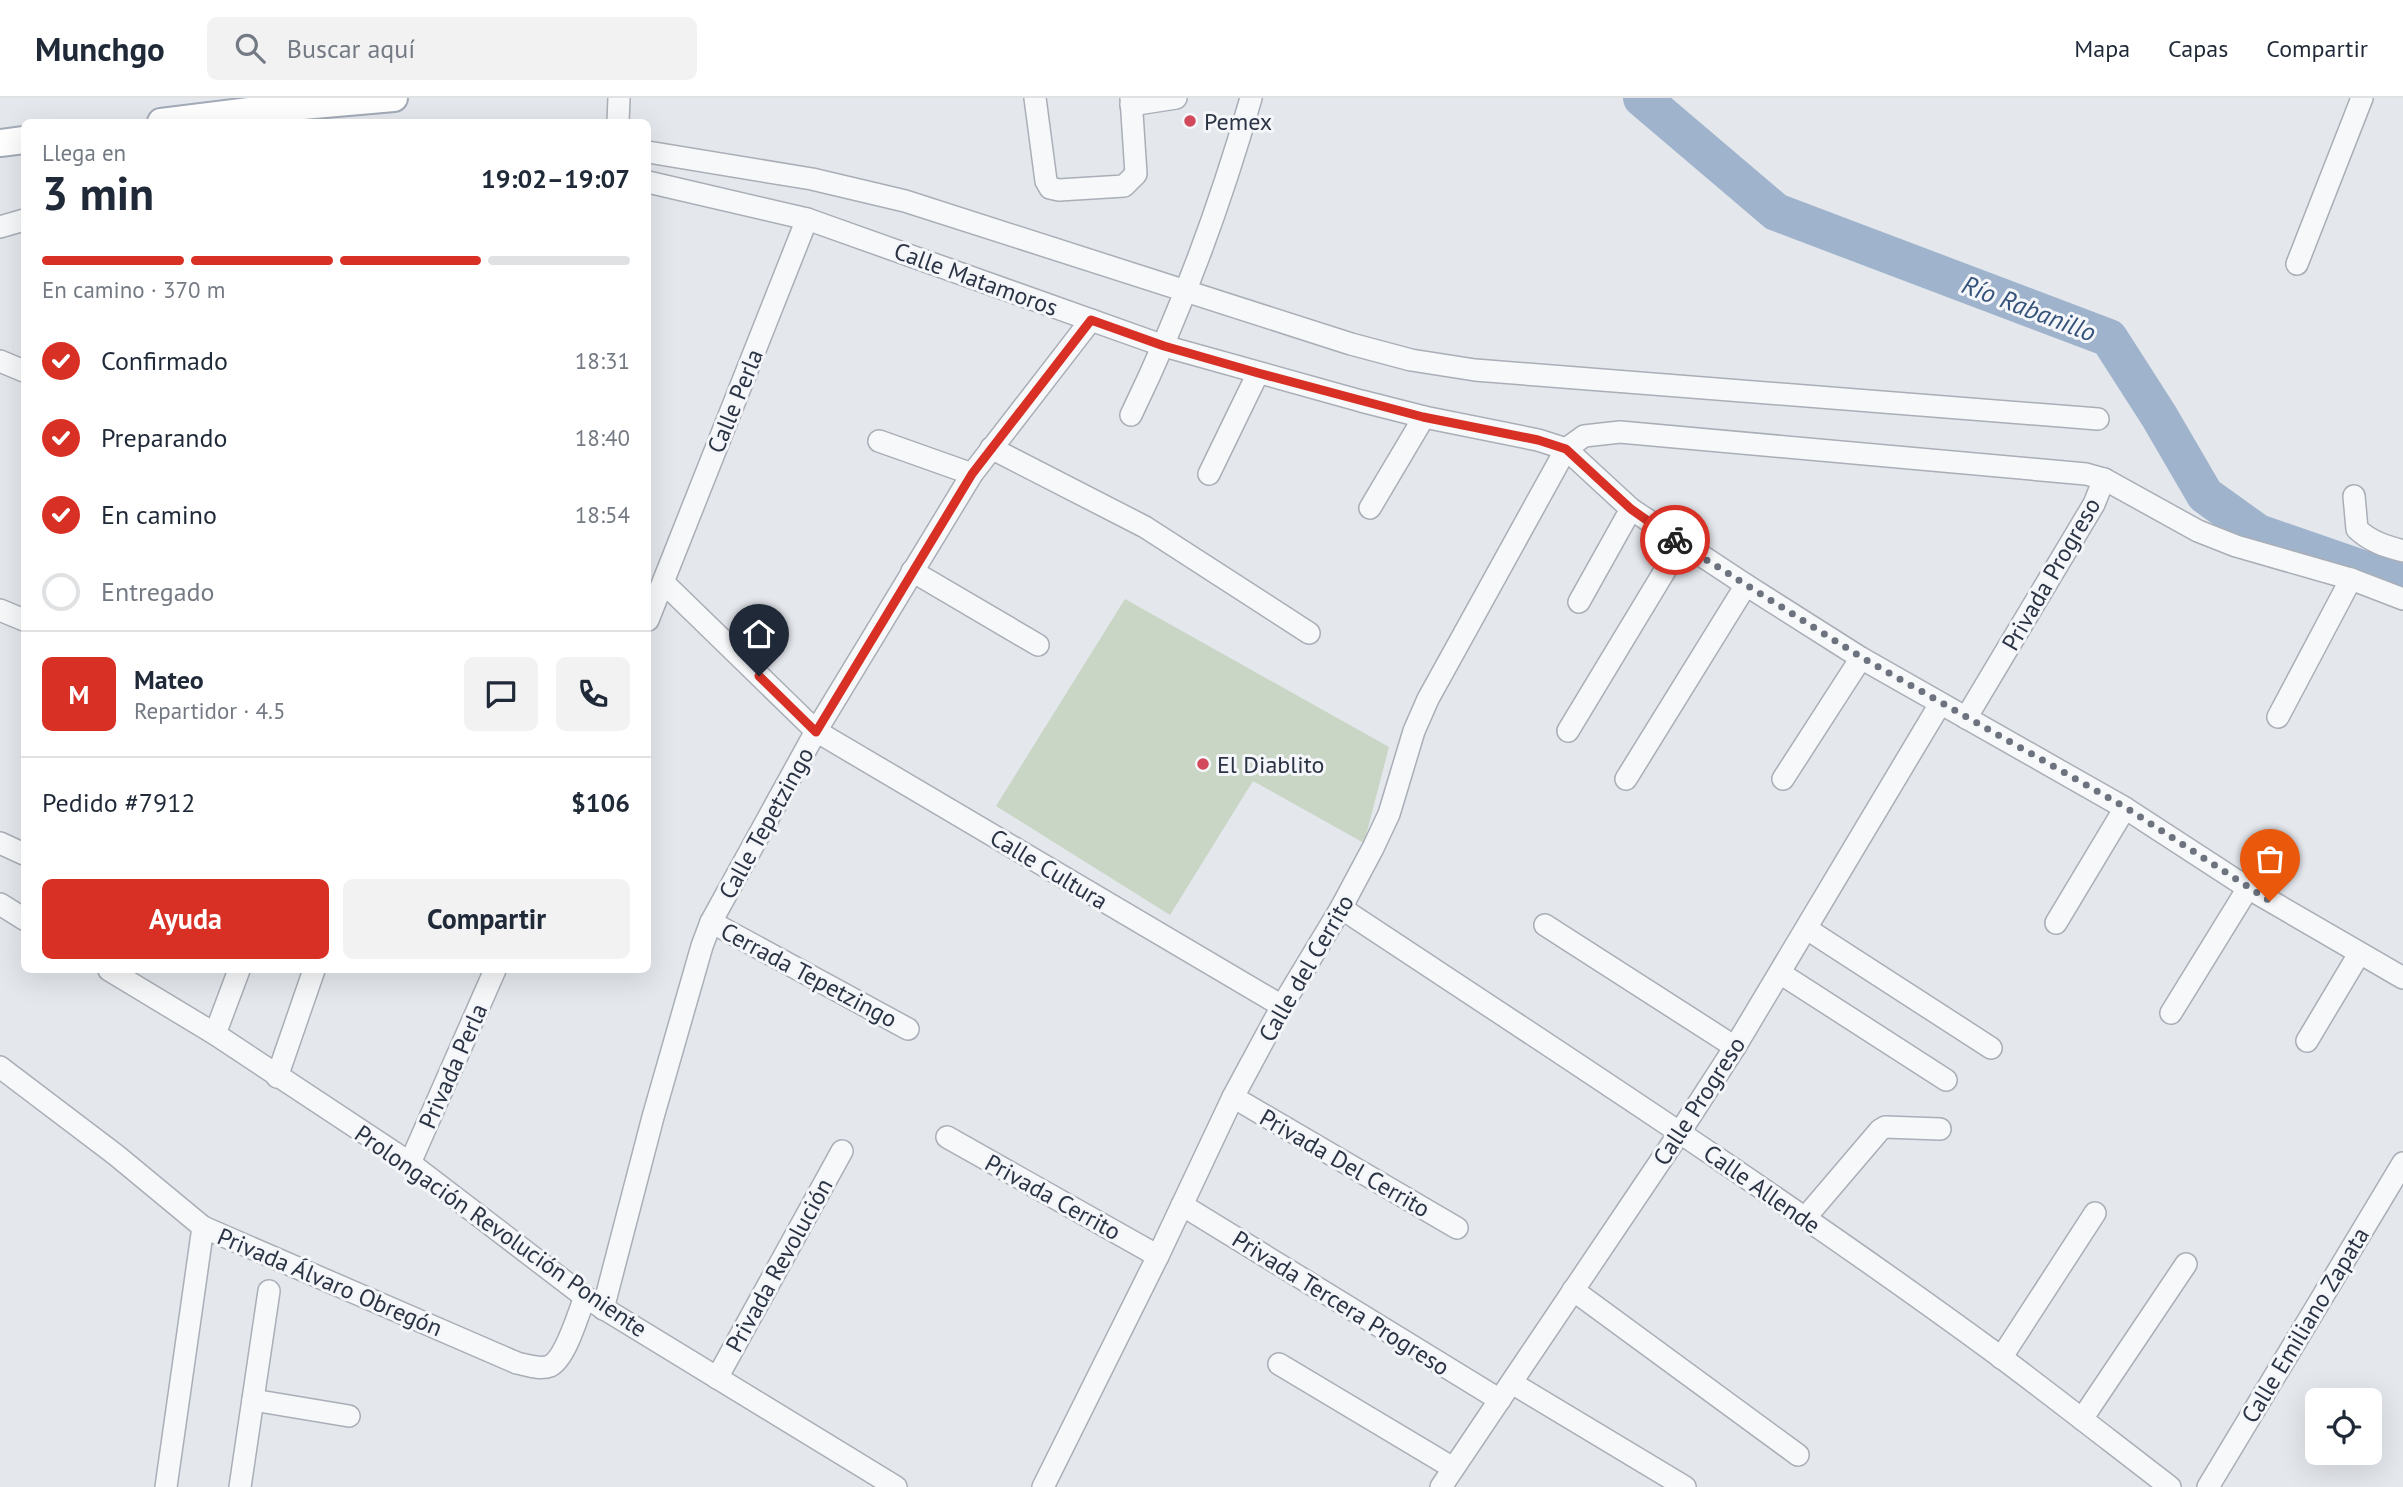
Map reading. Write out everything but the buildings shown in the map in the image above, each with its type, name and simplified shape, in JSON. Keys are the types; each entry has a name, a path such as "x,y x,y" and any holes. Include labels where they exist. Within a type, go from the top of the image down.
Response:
{"main road":[{"path":"186,119 394,98"},
{"path":"0,143 21,140"}],"street":[{"path":"618,119 619,98"},
{"path":"1035,98 1046,181 1050,188 1059,190 1124,186 1136,174 1131,101 1176,98"},
{"path":"1131,415 1164,346 1186,291 1251,98"},
{"path":"2297,264 2361,98"},
{"path":"651,152 812,178 905,201 1351,344 1411,360 1475,370 2098,419"},
{"name":"Calle Matamoros","path":"651,182 807,219 1164,346 1423,417 1538,440 1566,449 1631,509 1745,585 1940,704 2125,807 2248,888 2403,978"},
{"name":"Calle Perla","path":"664,583 807,219"},
{"path":"0,227 21,221"},
{"name":"Calle Tepetzingo","path":"603,1309 657,1104 711,922 816,732 972,474 1091,320"},
{"path":"0,361 21,370"},
{"path":"1209,474 1258,373"},
{"path":"1370,508 1423,417"},
{"path":"1566,449 1584,436 1620,432 2086,474 2104,479"},
{"path":"879,441 972,474"},
{"path":"992,448 1145,527 1309,633"},
{"name":"Calle del Cerrito","path":"1043,1487 1158,1256 1233,1097 1282,1006 1341,908 1389,814 1414,731 1428,699 1566,449"},
{"name":"Privada Progreso","path":"1966,718 2094,503 2104,479 2198,531 2236,546 2351,579 2403,599"},
{"path":"2354,496 2357,530 2373,541 2403,551"},
{"path":"1578,602 1631,509"},
{"path":"1568,731 1681,544"},
{"path":"912,571 1038,645"},
{"path":"2278,717 2351,579"},
{"path":"651,613 664,583"},
{"name":"Calle Cultura","path":"664,583 816,732 1282,1006"},
{"path":"1626,779 1745,585"},
{"path":"0,610 21,619"},
{"path":"1783,779 1861,657"},
{"name":"Calle Progreso","path":"1441,1487 1735,1047 1940,704"},
{"path":"2056,923 2125,807"},
{"path":"0,843 21,853"},
{"path":"2171,1013 2248,888"},
{"path":"0,904 21,917"},
{"name":"Calle Allende","path":"1341,908 1805,1218 2001,1357 2170,1487"},
{"name":"Cerrada Tepetzingo","path":"711,922 908,1029"},
{"path":"1545,925 1735,1047"},
{"path":"1807,929 1991,1048"},
{"path":"2307,1041 2359,954"},
{"name":"Prolongación Revolución Poniente","path":"113,973 215,1034 410,1163 603,1309 896,1487"},
{"path":"215,1034 238,973"},
{"path":"277,1077 313,973"},
{"name":"Privada Perla","path":"410,1163 494,973"},
{"path":"1780,973 1946,1080"},
{"path":"0,1067 116,1155 204,1227"},
{"name":"Privada Del Cerrito","path":"1233,1097 1457,1228"},
{"path":"1805,1218 1880,1130 1885,1127 1940,1129"},
{"name":"Privada Cerrito","path":"947,1137 1158,1256"},
{"name":"Privada Revolución","path":"717,1378 842,1151"},
{"name":"Calle Emiliano Zapata","path":"2208,1487 2403,1163"},
{"name":"Privada Tercera Progreso","path":"1182,1205 1506,1392 1685,1487"},
{"path":"2001,1357 2095,1213"},
{"name":"Privada Álvaro Obregón","path":"166,1487 204,1227 517,1363 534,1367 549,1367 561,1357 585,1297"},
{"path":"2082,1419 2186,1264"},
{"path":"1573,1290 1798,1455"},
{"path":"240,1487 269,1291"},
{"path":"1279,1364 1453,1468"},
{"path":"253,1401 349,1416"}],"green space":[{"name":"El Diablito","path":"1125,599 1389,747 1364,843 1253,781 1170,915 996,806"}],"waterway":[{"name":"Río Rabanillo","path":"1642,98 1776,212 2109,338 2205,495 2258,533 2403,583"}],"way so far":[{"path":"1675,540 1940,704 2125,807 2270,901"}],"place":[{"name":"Pemex","path":"1190,121"},
{"name":"El Diablito","path":"1203,764"}],"route":[{"path":"759,676 816,732 972,474 1091,320 1164,346 1361,401 1423,417 1538,440 1566,449 1631,509 1675,540"}]}
